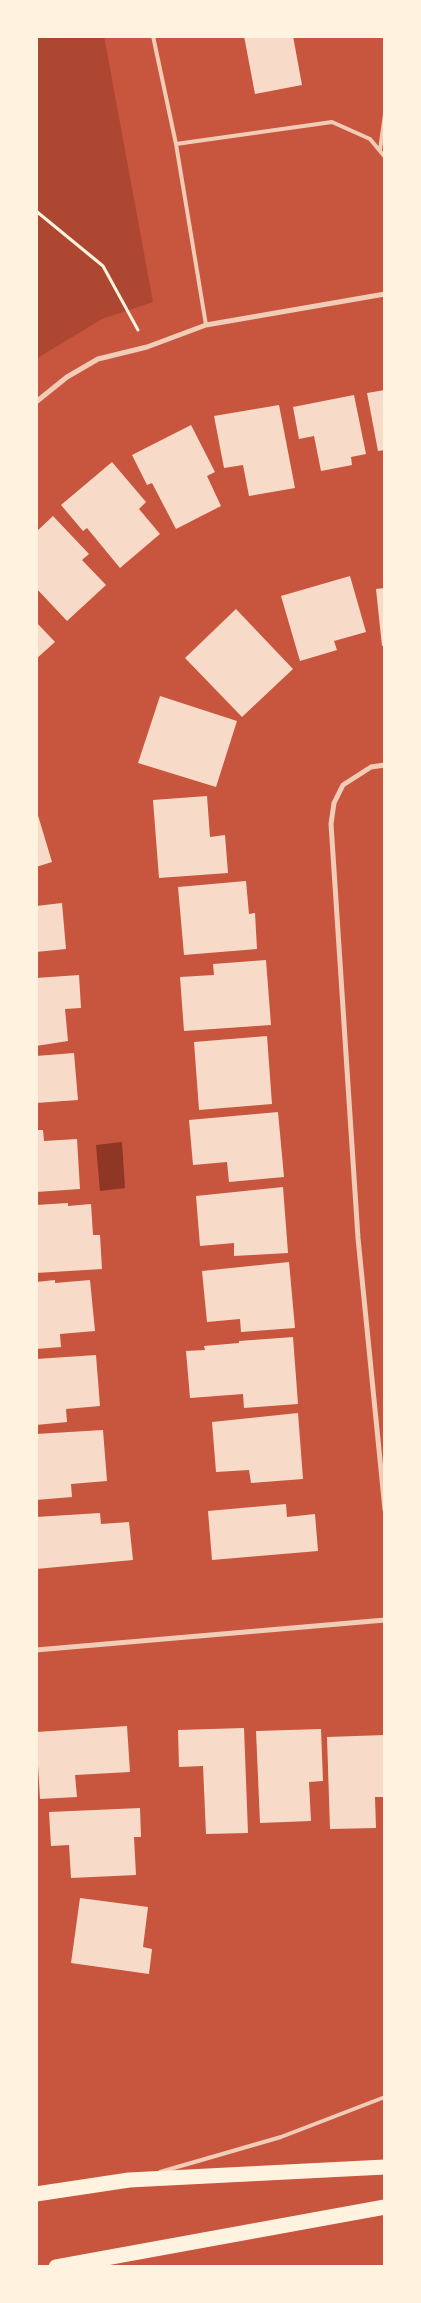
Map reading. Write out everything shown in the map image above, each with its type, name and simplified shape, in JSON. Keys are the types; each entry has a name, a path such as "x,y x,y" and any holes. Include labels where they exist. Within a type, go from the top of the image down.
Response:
{"highway":[{"path":"36,2194 129,2180 385,2167"},
{"path":"56,2267 385,2207"}],"street":[{"path":"36,402 67,377 98,359 147,347 206,325 385,294"},
{"path":"385,764 371,767 343,785 334,803 331,824 358,1238 385,1510"},
{"path":"36,1650 385,1620"}],"lane":[{"path":"153,36 176,144 206,325"},
{"path":"380,150 385,114"},
{"path":"176,144 332,122 370,139 385,157"},
{"path":"129,2180 281,2137 385,2097"}],"path":[{"path":"36,211 103,266 147,347"}],"shaded area":[{"path":"36,36 104,36 153,302 102,319 36,359"},
{"path":"122,1142 125,1188 100,1191 96,1145"}],"building":[{"path":"244,36 293,36 302,85 255,94"},
{"path":"385,390 385,450 378,451 367,393"},
{"path":"354,395 366,454 351,457 352,465 321,471 314,436 299,439 293,407"},
{"path":"279,405 295,488 249,496 243,465 224,468 214,416"},
{"path":"191,425 215,472 207,476 221,506 176,529 152,483 147,485 132,455"},
{"path":"112,462 146,502 139,509 160,534 120,568 87,528 83,531 61,505"},
{"path":"53,516 89,554 82,560 106,585 67,621 36,588 36,532"},
{"path":"350,576 366,632 334,641 337,650 300,661 281,596"},
{"path":"385,588 385,646 382,646 376,589"},
{"path":"236,609 293,669 242,717 185,658"},
{"path":"36,622 55,642 36,659"},
{"path":"160,696 237,721 216,787 138,763"},
{"path":"207,796 210,837 225,835 228,873 159,878 153,800"},
{"path":"36,813 52,862 36,867"},
{"path":"246,881 249,914 255,913 257,949 184,955 178,887"},
{"path":"62,903 66,949 36,952 36,906"},
{"path":"266,960 271,1025 184,1031 180,977 214,975 213,964"},
{"path":"79,975 81,1008 65,1009 68,1041 36,1046 36,978"},
{"path":"267,1036 272,1104 199,1110 194,1042"},
{"path":"74,1053 78,1100 36,1103 36,1056"},
{"path":"278,1112 284,1177 229,1182 227,1162 193,1165 189,1120"},
{"path":"36,1130 43,1130 44,1141 77,1139 80,1189 36,1192"},
{"path":"283,1187 288,1253 234,1256 234,1243 200,1246 196,1196"},
{"path":"68,1203 68,1206 91,1204 93,1235 100,1235 102,1269 36,1273 36,1205"},
{"path":"289,1262 295,1328 241,1332 240,1319 207,1322 202,1271"},
{"path":"55,1280 55,1283 90,1280 95,1331 60,1334 61,1347 36,1349 36,1282"},
{"path":"293,1337 298,1404 244,1408 243,1394 190,1398 186,1351 205,1350 204,1346 239,1343 239,1341"},
{"path":"96,1355 100,1406 66,1409 67,1422 36,1425 36,1359"},
{"path":"298,1413 303,1479 251,1483 249,1470 216,1472 212,1422"},
{"path":"103,1430 107,1481 71,1484 72,1497 36,1500 36,1434"},
{"path":"286,1504 287,1517 315,1514 318,1551 212,1560 208,1511"},
{"path":"100,1513 101,1524 129,1522 133,1560 36,1569 36,1517"},
{"path":"127,1726 130,1772 75,1775 77,1797 40,1799 36,1732"},
{"path":"244,1728 248,1833 206,1834 203,1766 179,1767 178,1730"},
{"path":"321,1729 323,1781 309,1782 311,1821 260,1823 256,1731"},
{"path":"385,1735 385,1797 375,1797 376,1828 330,1829 327,1737"},
{"path":"140,1808 141,1837 134,1837 136,1875 71,1878 69,1845 51,1846 49,1812"},
{"path":"80,1898 148,1907 143,1947 152,1949 149,1974 71,1963"}]}
